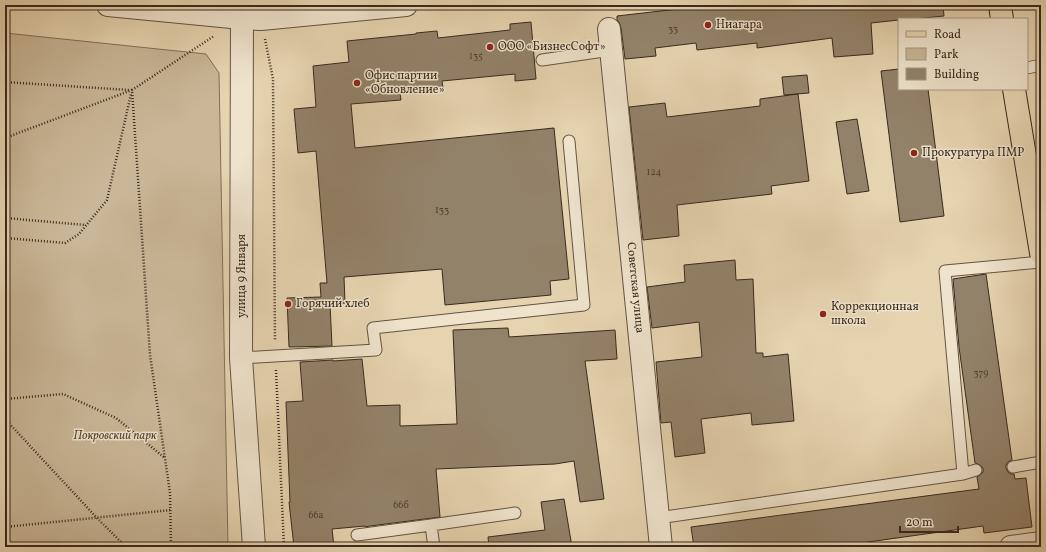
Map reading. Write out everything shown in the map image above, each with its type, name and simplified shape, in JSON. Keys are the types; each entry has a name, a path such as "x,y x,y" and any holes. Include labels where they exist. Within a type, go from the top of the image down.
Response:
{"main road":[{"path":"1000,5 1002,18"},
{"path":"1014,90 1041,253"}],"street":[{"path":"108,5 248,14 406,5"},
{"name":"улица 9 Января","path":"248,14 241,358 254,547"},
{"name":"Советская улица","path":"610,40 661,547"},
{"path":"1011,547 1041,543"}],"lane":[{"path":"542,60 610,40"},
{"path":"1028,68 1041,65"},
{"path":"241,358 376,350 373,328 584,305 569,141"},
{"path":"963,474 945,271 1041,262"},
{"path":"1013,467 1041,462"},
{"path":"658,518 963,474 976,470"},
{"path":"357,535 515,513"},
{"path":"432,525 434,547"}],"path":[{"path":"248,14 273,79 275,356 284,547"},
{"path":"5,138 132,90 216,35"},
{"path":"5,82 132,90"},
{"path":"5,238 65,243 79,234 87,225 107,200 132,90"},
{"path":"132,90 150,354 170,493 171,547"},
{"path":"5,218 87,225"},
{"path":"5,399 63,394 116,418 165,459"},
{"path":"5,419 126,547"},
{"path":"5,527 171,510"}],"green space":[{"name":"Покровский парк","path":"5,33 206,54 219,73 228,547 5,547"}],"building":[{"path":"713,5 943,5 944,16 898,18 898,20 871,23 873,54 834,57 832,38 757,48 757,43 697,50 696,43 655,48 656,56 625,59 621,28 617,20 617,16"},
{"path":"531,22 536,79 515,81 515,74 442,81 443,88 400,93 401,100 351,104 355,148 554,128 569,279 550,281 551,295 445,305 442,269 344,277 345,303 330,304 332,346 289,347 287,298 321,297 320,283 327,283 316,151 298,153 294,109 316,107 313,66 349,62 347,41 437,31 438,38 510,30 510,24"},
{"name":"Прокуратура ПМР","path":"898,69 898,90 928,90 944,216 900,222 881,71"},
{"path":"807,75 809,93 784,95 782,77"},
{"path":"798,94 809,181 771,186 772,194 677,205 679,236 643,240 629,107 665,103 667,117 760,106 760,99"},
{"path":"857,119 869,191 847,194 836,122"},
{"path":"735,260 736,280 753,279 756,353 763,353 763,357 788,354 794,421 752,425 751,413 701,419 705,453 675,457 671,422 661,423 656,362 702,357 699,322 652,328 647,287 685,282 684,265"},
{"path":"986,274 1012,460 1008,462 1006,468 1008,472 1014,474 1015,479 1026,478 1032,527 984,533 983,526 832,547 694,547 691,527 979,489 977,477 983,472 983,468 975,463 959,347 953,279"},
{"path":"508,328 509,337 615,330 617,359 585,361 604,499 580,502 574,461 555,464 436,469 440,517 365,527 332,529 334,547 294,547 289,502 286,402 303,401 300,362 362,359 367,406 400,405 400,426 457,424 453,330"},
{"path":"564,499 572,547 489,547 488,537 545,530 541,502"}],"place":[{"name":"Ниагара","path":"708,25"},
{"name":"ООО «БизнесСофт»","path":"490,47"},
{"name":"Офис партии «Обновление»","path":"357,83"},
{"name":"Прокуратура ПМР","path":"914,153"},
{"name":"Горячий хлеб","path":"288,304"},
{"name":"Коррекционная школа","path":"823,314"}]}
